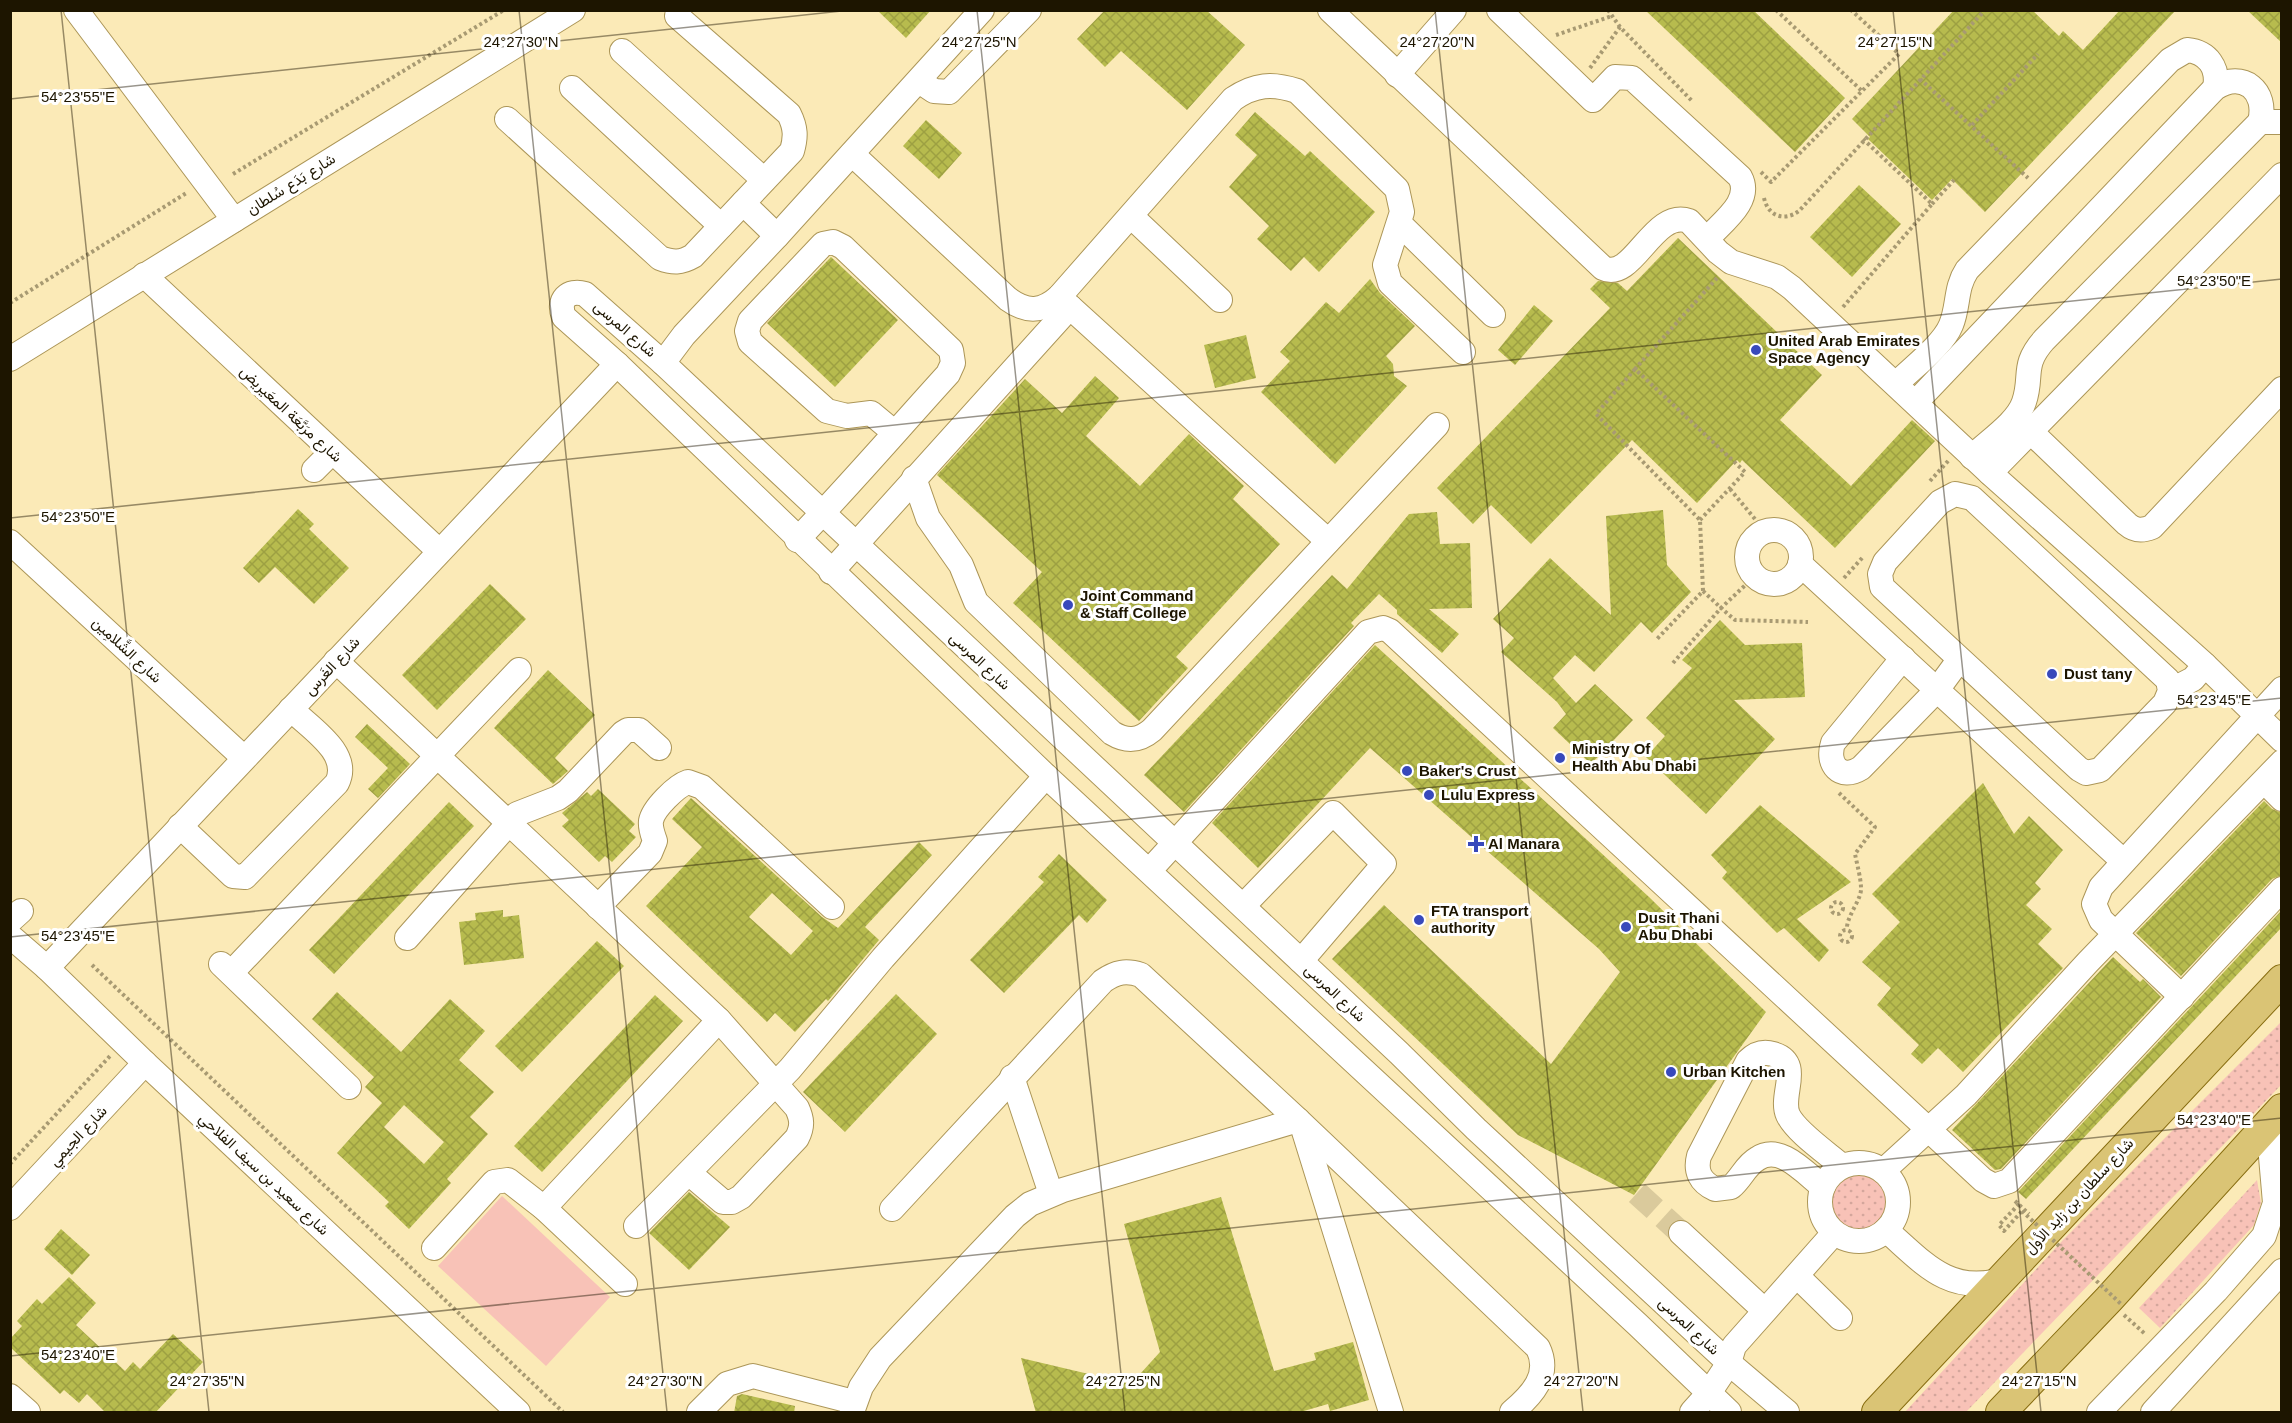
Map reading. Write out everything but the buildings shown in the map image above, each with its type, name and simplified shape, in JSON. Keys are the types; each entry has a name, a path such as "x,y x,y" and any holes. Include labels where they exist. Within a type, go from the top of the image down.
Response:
{"main road":[{"name":"شارع سلطان بن زايد الأول","path":"1877,1413 2282,980"},
{"path":"2001,1413 2115,1302 2278,1112"}],"street":[{"path":"76,10 234,220"},
{"name":"شارع بَدَع سُلطان","path":"10,359 573,10"},
{"path":"663,363 684,335 982,10"},
{"path":"919,81 934,91 949,92 1029,10"},
{"path":"1330,10 1608,270 1624,265 1661,228 1672,221 1689,222 1731,262 1777,278 2205,665 2282,740"},
{"path":"1397,75 1454,10"},
{"path":"1499,10 1585,93 1615,76 1632,78 1740,177 1744,189 1741,201 1707,239"},
{"path":"507,119 660,258 671,262 683,262 693,256 792,151 795,132 789,114 677,16"},
{"path":"1896,384 1946,334 1955,314 1957,291 1967,270 2178,53 2187,50 2204,55 2215,70 2215,88"},
{"path":"622,51 764,180"},
{"path":"1916,402 2215,88 2226,81 2235,80 2252,88 2271,122 2035,350 2029,362 2025,400 2019,412 1972,456"},
{"path":"831,572 856,546 1065,302 1132,217 1233,99 1247,89 1264,85 1280,86 1296,91 1396,189 1401,201 1400,224 1387,256 1386,274 1390,283 1463,352"},
{"path":"572,88 721,226"},
{"path":"852,154 1020,308 1034,310 1065,302"},
{"path":"1990,473 2282,175"},
{"path":"742,203 777,236"},
{"path":"1132,217 1220,300"},
{"path":"1400,224 1493,315"},
{"path":"797,540 822,514 895,433 948,374 954,357 951,350 843,247 833,242 823,244 750,321 747,336 750,342 827,411 847,416 871,412 895,433"},
{"name":"شارع مرَبَّعَة المعَيريض","path":"144,275 439,552"},
{"name":"شارع المرسى","path":"1729,1413 1637,1323 1046,776 797,540 617,364 564,317 561,309 562,301 568,294 576,292 585,294 663,363 1243,906 1476,1129 1729,1363 1787,1413"},
{"path":"1065,302 1328,541"},
{"name":"شارع الغَرس","path":"47,968 617,364"},
{"path":"2031,432 2127,524 2139,530 2151,527 2282,389"},
{"path":"914,478 928,518 961,564 976,602 1112,733 1128,740 1146,736 1152,730 1437,425"},
{"path":"314,471 332,452"},
{"path":"1955,494 1972,498 2162,673 2168,680 2170,691 2165,703 2106,766 2100,771 2086,772 2079,769 1886,593 1880,581 1886,562 1940,502 1955,494"},
{"path":"1765,531 1782,531 1795,540 1800,547 1800,564 1790,579 1781,583 1763,582 1750,569 1748,551 1751,542 1765,531"},
{"name":"شارع الشَّلامِين","path":"10,542 244,758"},
{"path":"1800,564 2123,861"},
{"path":"1150,870 1368,632 1383,628 1390,631 1931,1129 1983,1180 1994,1186 2008,1181 2282,889"},
{"path":"1903,658 1833,743 1830,754 1833,765 1842,772 1853,774 1861,768 1937,690 1959,660"},
{"path":"336,661 718,1020 777,1083 797,1108 802,1118 802,1128 797,1138 741,1197 732,1202 723,1202 689,1173"},
{"path":"2170,691 2193,679 2205,665"},
{"path":"349,1087 226,969 519,670"},
{"path":"2182,997 2101,920 2094,904 2101,887 2123,861 2282,689"},
{"path":"974,708 986,692 995,690 1005,696 1053,742 1068,743"},
{"path":"180,826 232,876 245,877 337,783 341,770 337,754 291,709"},
{"path":"407,938 508,823 526,809 547,803 568,791 628,730 639,730 659,748"},
{"path":"1888,1178 1913,1141 1931,1129 2116,934 2273,790 2282,762"},
{"path":"636,1226 777,1083 883,958 1046,776"},
{"path":"598,907 650,854 655,841 651,827 654,813 679,787 688,782 702,787 832,907"},
{"path":"1243,906 1334,813 1384,864 1301,961"},
{"name":"شارع سعيد بن سيف الفلاحي","path":"10,936 47,968 518,1413"},
{"path":"892,1209 1103,981 1112,975 1131,972 1141,975 1538,1348 1544,1367 1542,1378 1512,1413"},
{"path":"544,1208 718,1020"},
{"path":"1372,1078 1399,1053"},
{"path":"1822,1187 1786,1158 1777,1154 1756,1159 1731,1187 1715,1189 1701,1179 1697,1164 1699,1155 1748,1061 1762,1053 1784,1060 1790,1075 1785,1103 1788,1114 1795,1124 1842,1166"},
{"name":"شارع الجيمي","path":"10,1209 145,1063"},
{"path":"1012,1077 1051,1194"},
{"path":"2099,1413 2161,1350 2264,1236 2273,1214 2278,1112"},
{"path":"699,1413 727,1384 753,1376 853,1408 870,1372 1015,1216 1051,1194 1300,1122"},
{"path":"1300,1122 1391,1413"},
{"path":"1453,1152 1476,1129"},
{"path":"1864,1163 1888,1178 1898,1207 1894,1220 1879,1236 1861,1241 1842,1238 1827,1226 1819,1207 1822,1187 1834,1172 1842,1166 1864,1163"},
{"path":"434,1248 494,1182 500,1180 515,1184 544,1208 625,1284"},
{"path":"1886,1230 1928,1266 1954,1282 1986,1285 2001,1280"},
{"path":"1681,1233 1764,1310"},
{"path":"1692,1413 1709,1394 1729,1363 1734,1346 1834,1233"},
{"path":"2153,1413 2282,1271"},
{"path":"1797,1276 1840,1318"},
{"path":"2222,1284 2248,1307"},
{"path":"1637,1323 1661,1299"},
{"path":"10,1396 28,1413"}],"path":[{"path":"233,174 504,10"},
{"path":"1608,10 1620,27 1699,108"},
{"path":"1767,186 1899,54 1851,10"},
{"path":"1764,193 1769,211 1781,217 1794,215 1985,10"},
{"path":"1780,12 1863,92"},
{"path":"1533,43 1612,16"},
{"path":"1585,93 1620,27"},
{"path":"1972,125 2038,54"},
{"path":"1920,79 2043,192"},
{"path":"1863,139 1932,204"},
{"path":"1755,165 1771,182"},
{"path":"1828,323 1954,180"},
{"path":"10,303 193,189"},
{"path":"1656,640 1702,591 1700,520 1596,414 1731,262"},
{"path":"1635,369 1745,472 1700,520"},
{"path":"1730,489 1765,531"},
{"path":"1673,663 1721,608 1755,576"},
{"path":"1702,591 1735,621 1808,622"},
{"path":"1836,791 1875,827 1855,855 1862,889 1847,921 1846,929"},
{"path":"1844,908 1855,906"},
{"path":"92,965 563,1413"},
{"path":"10,1164 113,1053"},
{"path":"2000,1185 2047,1231"},
{"path":"2019,1204 1999,1225 2004,1231 2022,1211 2161,1350"}],"shaded area":[{"path":"2281,1022 2281,1085 1966,1412 1905,1412 2063,1240"},
{"path":"1859,1175 1869,1177 1878,1183 1884,1192 1886,1202 1884,1212 1878,1221 1869,1227 1859,1229 1849,1227 1840,1221 1834,1212 1832,1202 1834,1192 1840,1183 1849,1177"},
{"path":"2257,1180 2261,1203 2254,1225 2160,1328 2139,1308"},
{"path":"502,1196 610,1297 546,1366 438,1266"}],"tunnel":[{"path":"1637,1193 1681,1233"}],"place":[{"name":"United Arab Emirates Space Agency","path":"1756,350"},
{"name":"Joint Command & Staff College","path":"1068,605"},
{"name":"Dust tany","path":"2052,674"},
{"name":"Ministry Of Health Abu Dhabi","path":"1560,758"},
{"name":"Baker's Crust","path":"1407,771"},
{"name":"Lulu Express","path":"1429,795"},
{"name":"Al Manara","path":"1476,844"},
{"name":"FTA transport authority","path":"1419,920"},
{"name":"Dusit Thani Abu Dhabi","path":"1626,927"},
{"name":"Urban Kitchen","path":"1671,1072"}]}
